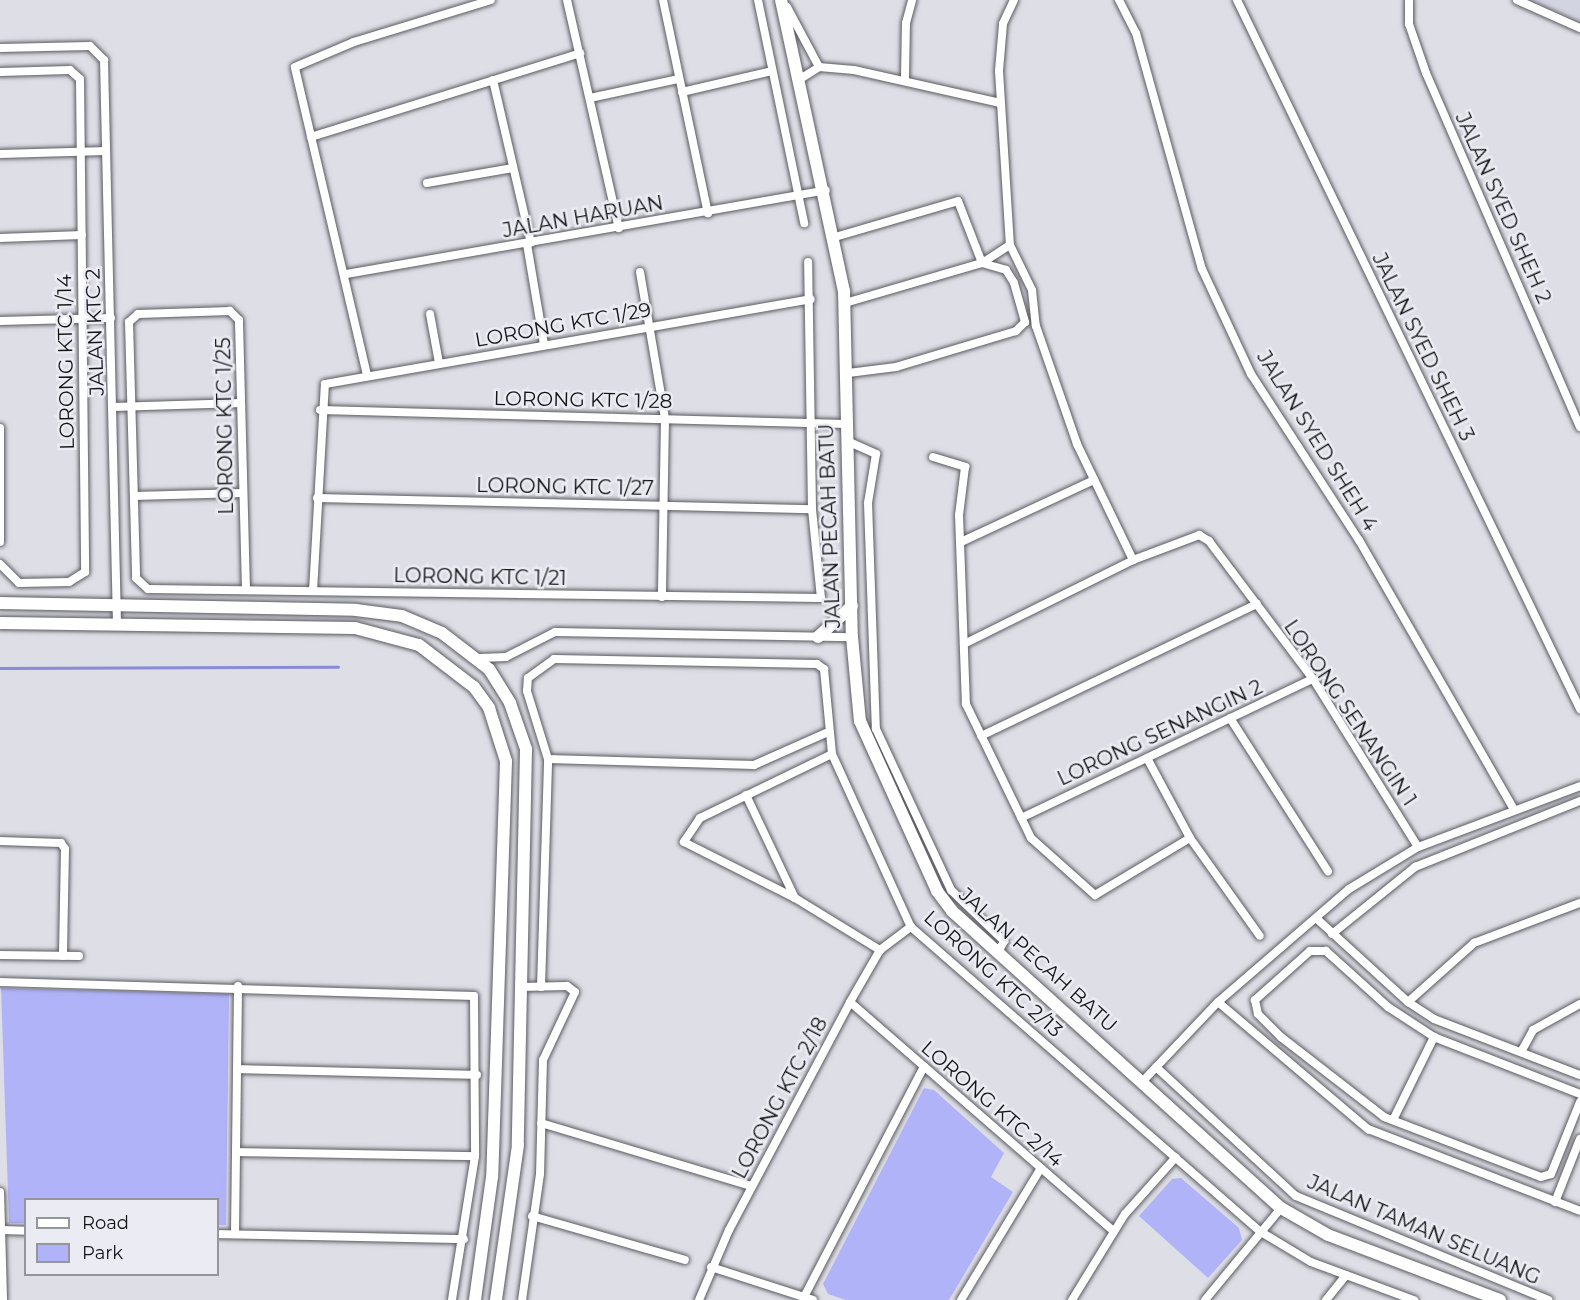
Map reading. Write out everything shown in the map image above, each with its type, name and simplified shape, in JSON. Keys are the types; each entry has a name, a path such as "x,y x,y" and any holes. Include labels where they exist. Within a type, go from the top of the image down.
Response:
{"street":[{"path":"367,375 346,274 310,137 299,63 470,3 491,0"},
{"path":"567,0 619,228"},
{"path":"663,0 708,213"},
{"path":"758,0 804,223"},
{"path":"782,0 819,67"},
{"name":"JALAN PECAH BATU","path":"782,0 826,190 845,303 852,638 860,721 874,762 937,891 999,951 1281,1208 1328,1235 1500,1300"},
{"path":"905,78 912,0"},
{"path":"964,644 1133,560 1094,480 1036,326 1032,290 1010,245 1000,103 999,41 1014,0"},
{"name":"JALAN SYED SHEH 4","path":"1119,0 1136,33 1202,269 1251,374 1359,540 1514,810"},
{"name":"JALAN SYED SHEH 3","path":"1237,0 1580,709"},
{"name":"JALAN SYED SHEH 2","path":"1408,0 1408,24 1426,74 1580,427"},
{"path":"1517,0 1580,28"},
{"name":"JALAN KTC 2","path":"0,47 90,46 104,60 117,625"},
{"path":"310,137 580,53"},
{"path":"800,79 819,67 905,78 1000,103"},
{"path":"682,92 771,71"},
{"name":"LORONG KTC 1/14","path":"0,72 76,74 82,152 85,572 69,582 19,583 0,564"},
{"path":"493,80 529,243 544,345"},
{"path":"590,98 679,80"},
{"path":"0,154 106,151"},
{"path":"427,183 513,168"},
{"name":"JALAN HARUAN","path":"346,274 799,198 826,190"},
{"path":"835,237 950,200 963,206 982,263"},
{"path":"0,238 82,236"},
{"path":"845,303 982,263 1010,245"},
{"name":"LORONG KTC 1/21","path":"132,407 136,578 148,589 821,598 825,591 812,510 811,299 808,262"},
{"path":"848,373 896,367 1023,327 1014,284 1006,270 982,263"},
{"path":"640,272 665,419 662,597"},
{"name":"LORONG KTC 1/29","path":"320,410 321,387 367,375 811,299"},
{"name":"LORONG KTC 1/25","path":"132,407 129,322 138,314 230,311 239,320 246,590"},
{"path":"430,314 439,363"},
{"path":"0,321 111,318"},
{"path":"113,407 241,404"},
{"path":"313,591 320,410"},
{"name":"LORONG KTC 1/28","path":"320,410 846,423"},
{"path":"0,428 0,542"},
{"path":"847,441 876,454 868,503 876,729 951,890 1004,941 999,951"},
{"path":"933,457 965,466 961,542 966,704 1036,844 1095,895 1190,838"},
{"path":"961,542 1094,480"},
{"path":"134,496 243,493"},
{"name":"LORONG KTC 1/27","path":"317,498 812,510"},
{"name":"LORONG SENANGIN 1","path":"1133,560 1187,536 1209,541 1313,679 1418,847"},
{"path":"0,603 402,616 442,633 471,654 486,661 506,657 555,632 852,638"},
{"path":"981,736 1257,604"},
{"path":"818,637 852,606"},
{"path":"0,623 355,628 387,634 440,657 489,708 506,761 502,993 492,1177 475,1300"},
{"path":"471,654 497,682 526,749 516,1181 496,1300"},
{"path":"497,682 506,657"},
{"name":"LORONG KTC 2/13","path":"548,759 526,691 528,678 554,659 817,664 824,669 826,733 832,754 911,927 1261,1232 1311,1262 1395,1296 1414,1300"},
{"name":"LORONG SENANGIN 2","path":"1021,818 1313,679"},
{"path":"1230,718 1328,871"},
{"path":"541,987 548,759 754,765 826,733"},
{"path":"832,754 700,818 684,842 795,898 880,951"},
{"path":"1147,758 1190,838 1260,936"},
{"path":"1142,1082 1218,1002 1349,889 1418,847 1580,786"},
{"path":"746,795 795,898"},
{"path":"1332,934 1415,867 1580,801"},
{"path":"0,841 61,843 65,849 63,956"},
{"path":"1408,1002 1474,943 1580,903"},
{"path":"1316,918 1408,1002 1434,1019 1580,1075"},
{"name":"LORONG KTC 2/18","path":"699,1300 711,1268 751,1186 850,1002 880,951 911,927"},
{"path":"1580,1094 1540,1076 1434,1037 1318,949 1265,987 1255,1007 1281,1037 1355,1097 1393,1120 1541,1178 1551,1174 1580,1102"},
{"path":"0,955 79,956"},
{"path":"1350,973 1361,960"},
{"path":"0,982 467,991 477,1003 476,1156 464,1239 452,1300"},
{"path":"235,1234 238,986"},
{"path":"520,987 567,986 575,993 543,1060 541,1123 522,1300"},
{"name":"LORONG KTC 2/14","path":"850,1002 1113,1231"},
{"path":"1218,1002 1271,1049 1368,1128 1580,1211"},
{"path":"1521,1052 1533,1030 1580,1004"},
{"path":"1271,1049 1281,1037"},
{"path":"1393,1120 1434,1037"},
{"path":"1540,1076 1545,1062"},
{"path":"711,1268 808,1299 924,1066"},
{"name":"JALAN TAMAN SELUANG","path":"1156,1067 1296,1196 1548,1300"},
{"path":"237,1069 477,1075"},
{"path":"541,1123 751,1186"},
{"path":"1555,1202 1580,1139"},
{"path":"237,1152 476,1156"},
{"path":"1072,1300 1113,1231 1176,1157"},
{"path":"1500,1180 1506,1164"},
{"path":"961,1300 1041,1168"},
{"path":"0,1192 3,1300"},
{"path":"1205,1300 1281,1208"},
{"path":"532,1216 685,1260"},
{"path":"2,1230 24,1231"},
{"path":"219,1234 464,1239"},
{"path":"1326,1300 1346,1275"}],"shaded area":[{"path":"1528,0 1580,0 1580,22 1572,18"}],"green space":[{"path":"1,988 229,994 226,1225 219,1225 219,1198 24,1198 24,1223 9,1223"},
{"path":"924,1088 934,1090 1004,1153 991,1177 1013,1192 949,1300 846,1300 828,1294 823,1284"},
{"path":"1181,1178 1239,1228 1242,1240 1208,1278 1139,1216 1172,1179"}],"waterway":[{"path":"0,668 338,667"}]}
